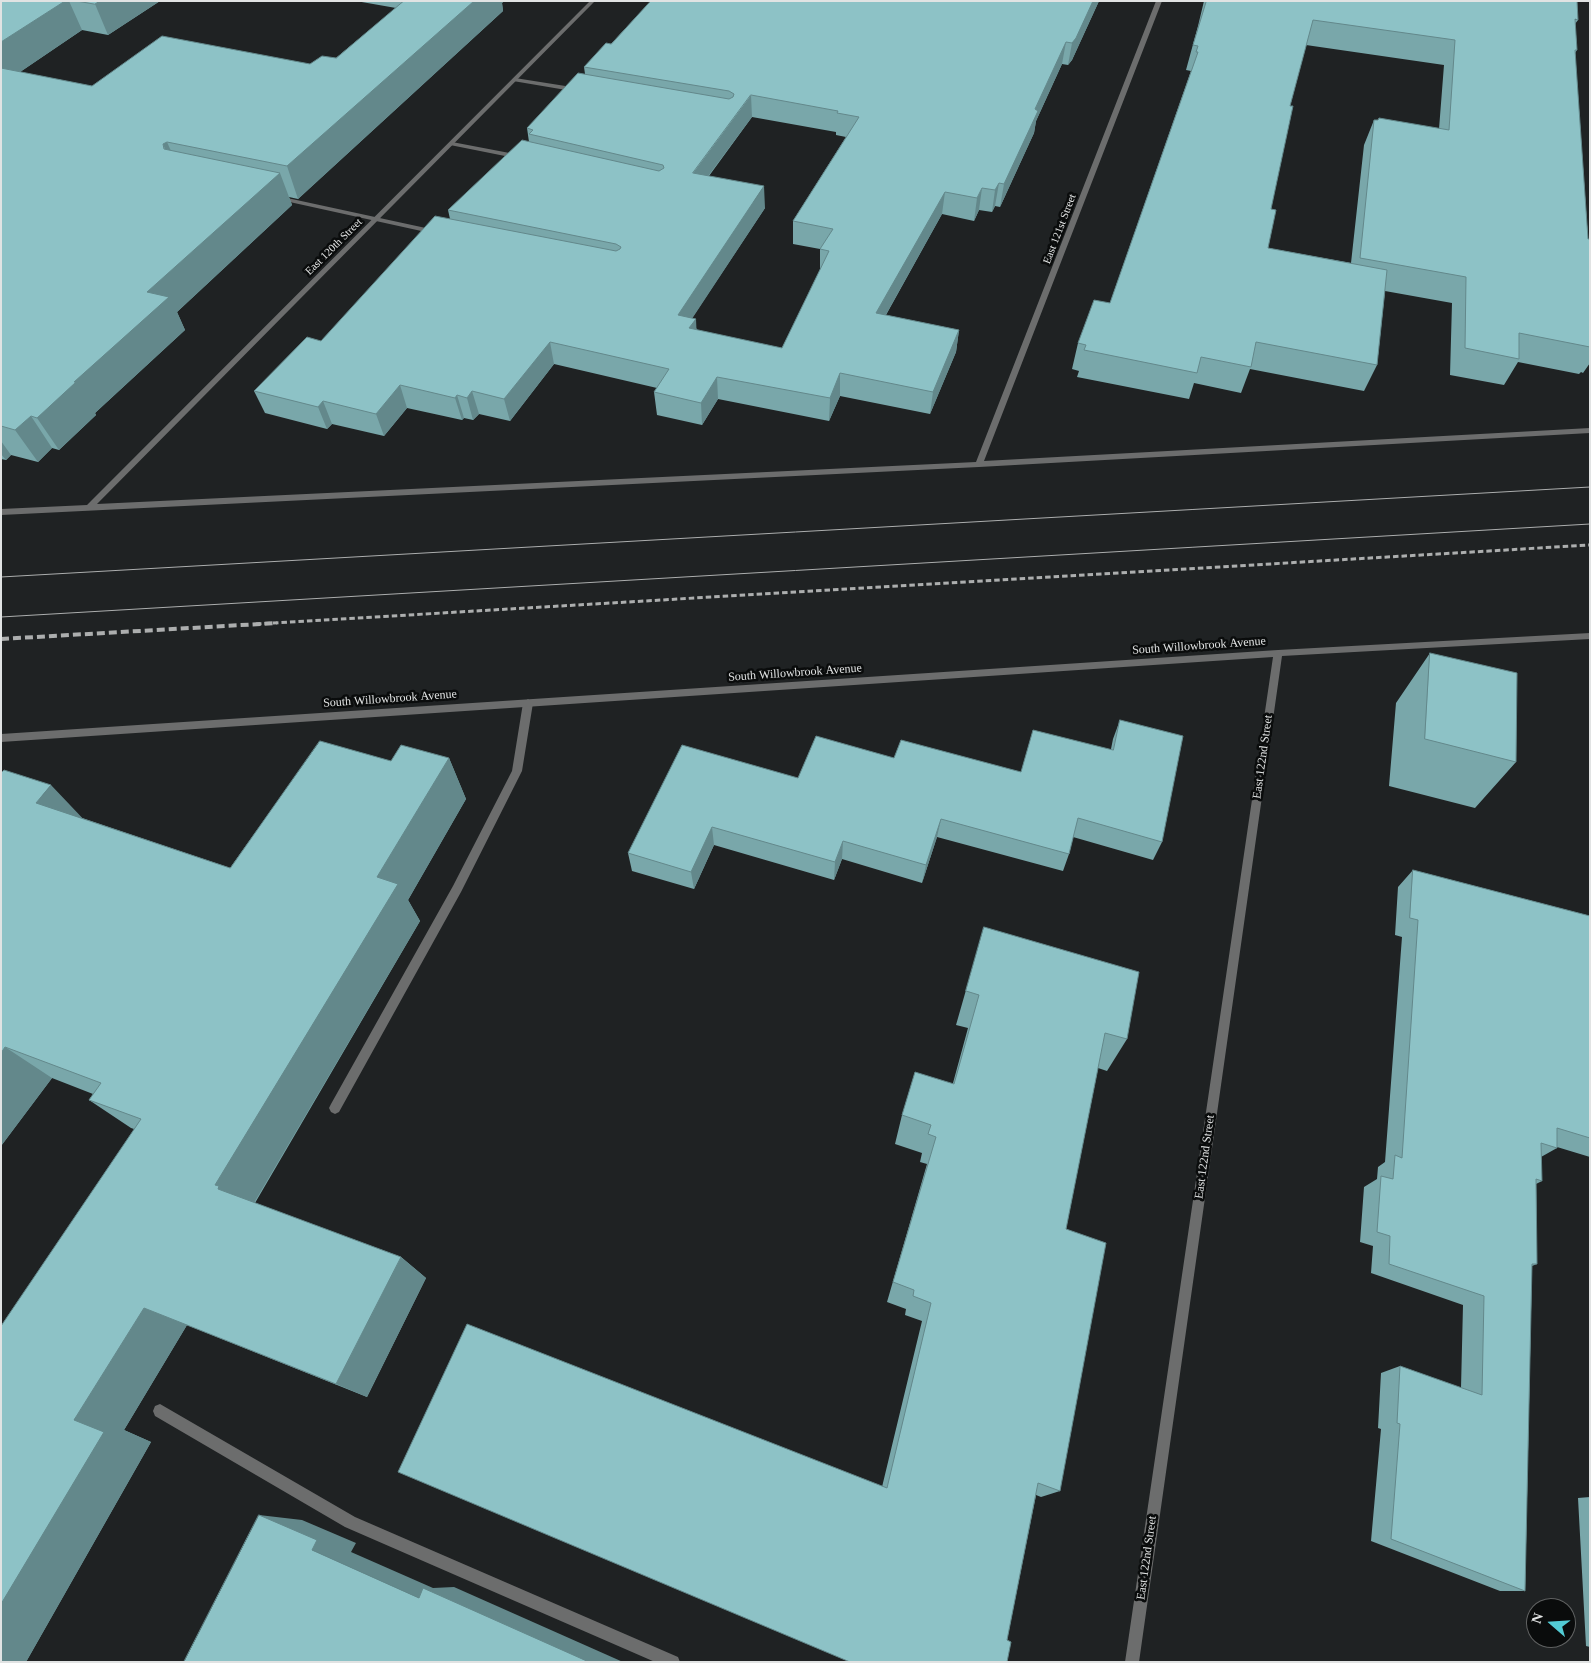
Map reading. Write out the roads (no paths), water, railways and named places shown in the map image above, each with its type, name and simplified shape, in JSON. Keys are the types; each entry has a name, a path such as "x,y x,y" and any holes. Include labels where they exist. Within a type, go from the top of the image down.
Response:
{"street":[{"name":"East 120th Street","path":"89,508 594,1"},
{"name":"East 121st Street","path":"979,464 1159,1"},
{"path":"515,80 588,92"},
{"path":"452,144 530,159"},
{"path":"266,196 446,235"},
{"path":"1,512 979,464 1590,430"},
{"name":"South Willowbrook Avenue","path":"1,738 1278,653 1590,636"},
{"name":"East 122nd Street","path":"1132,1662 1278,653"},
{"path":"335,1108 457,890 517,771 528,703"},
{"path":"160,1412 350,1522 673,1662"}],"tram line":[{"path":"1,577 1590,487"},
{"path":"1,617 1590,524"}],"railway":[{"path":"256,624 1590,545"},
{"path":"1,639 277,623"}]}
